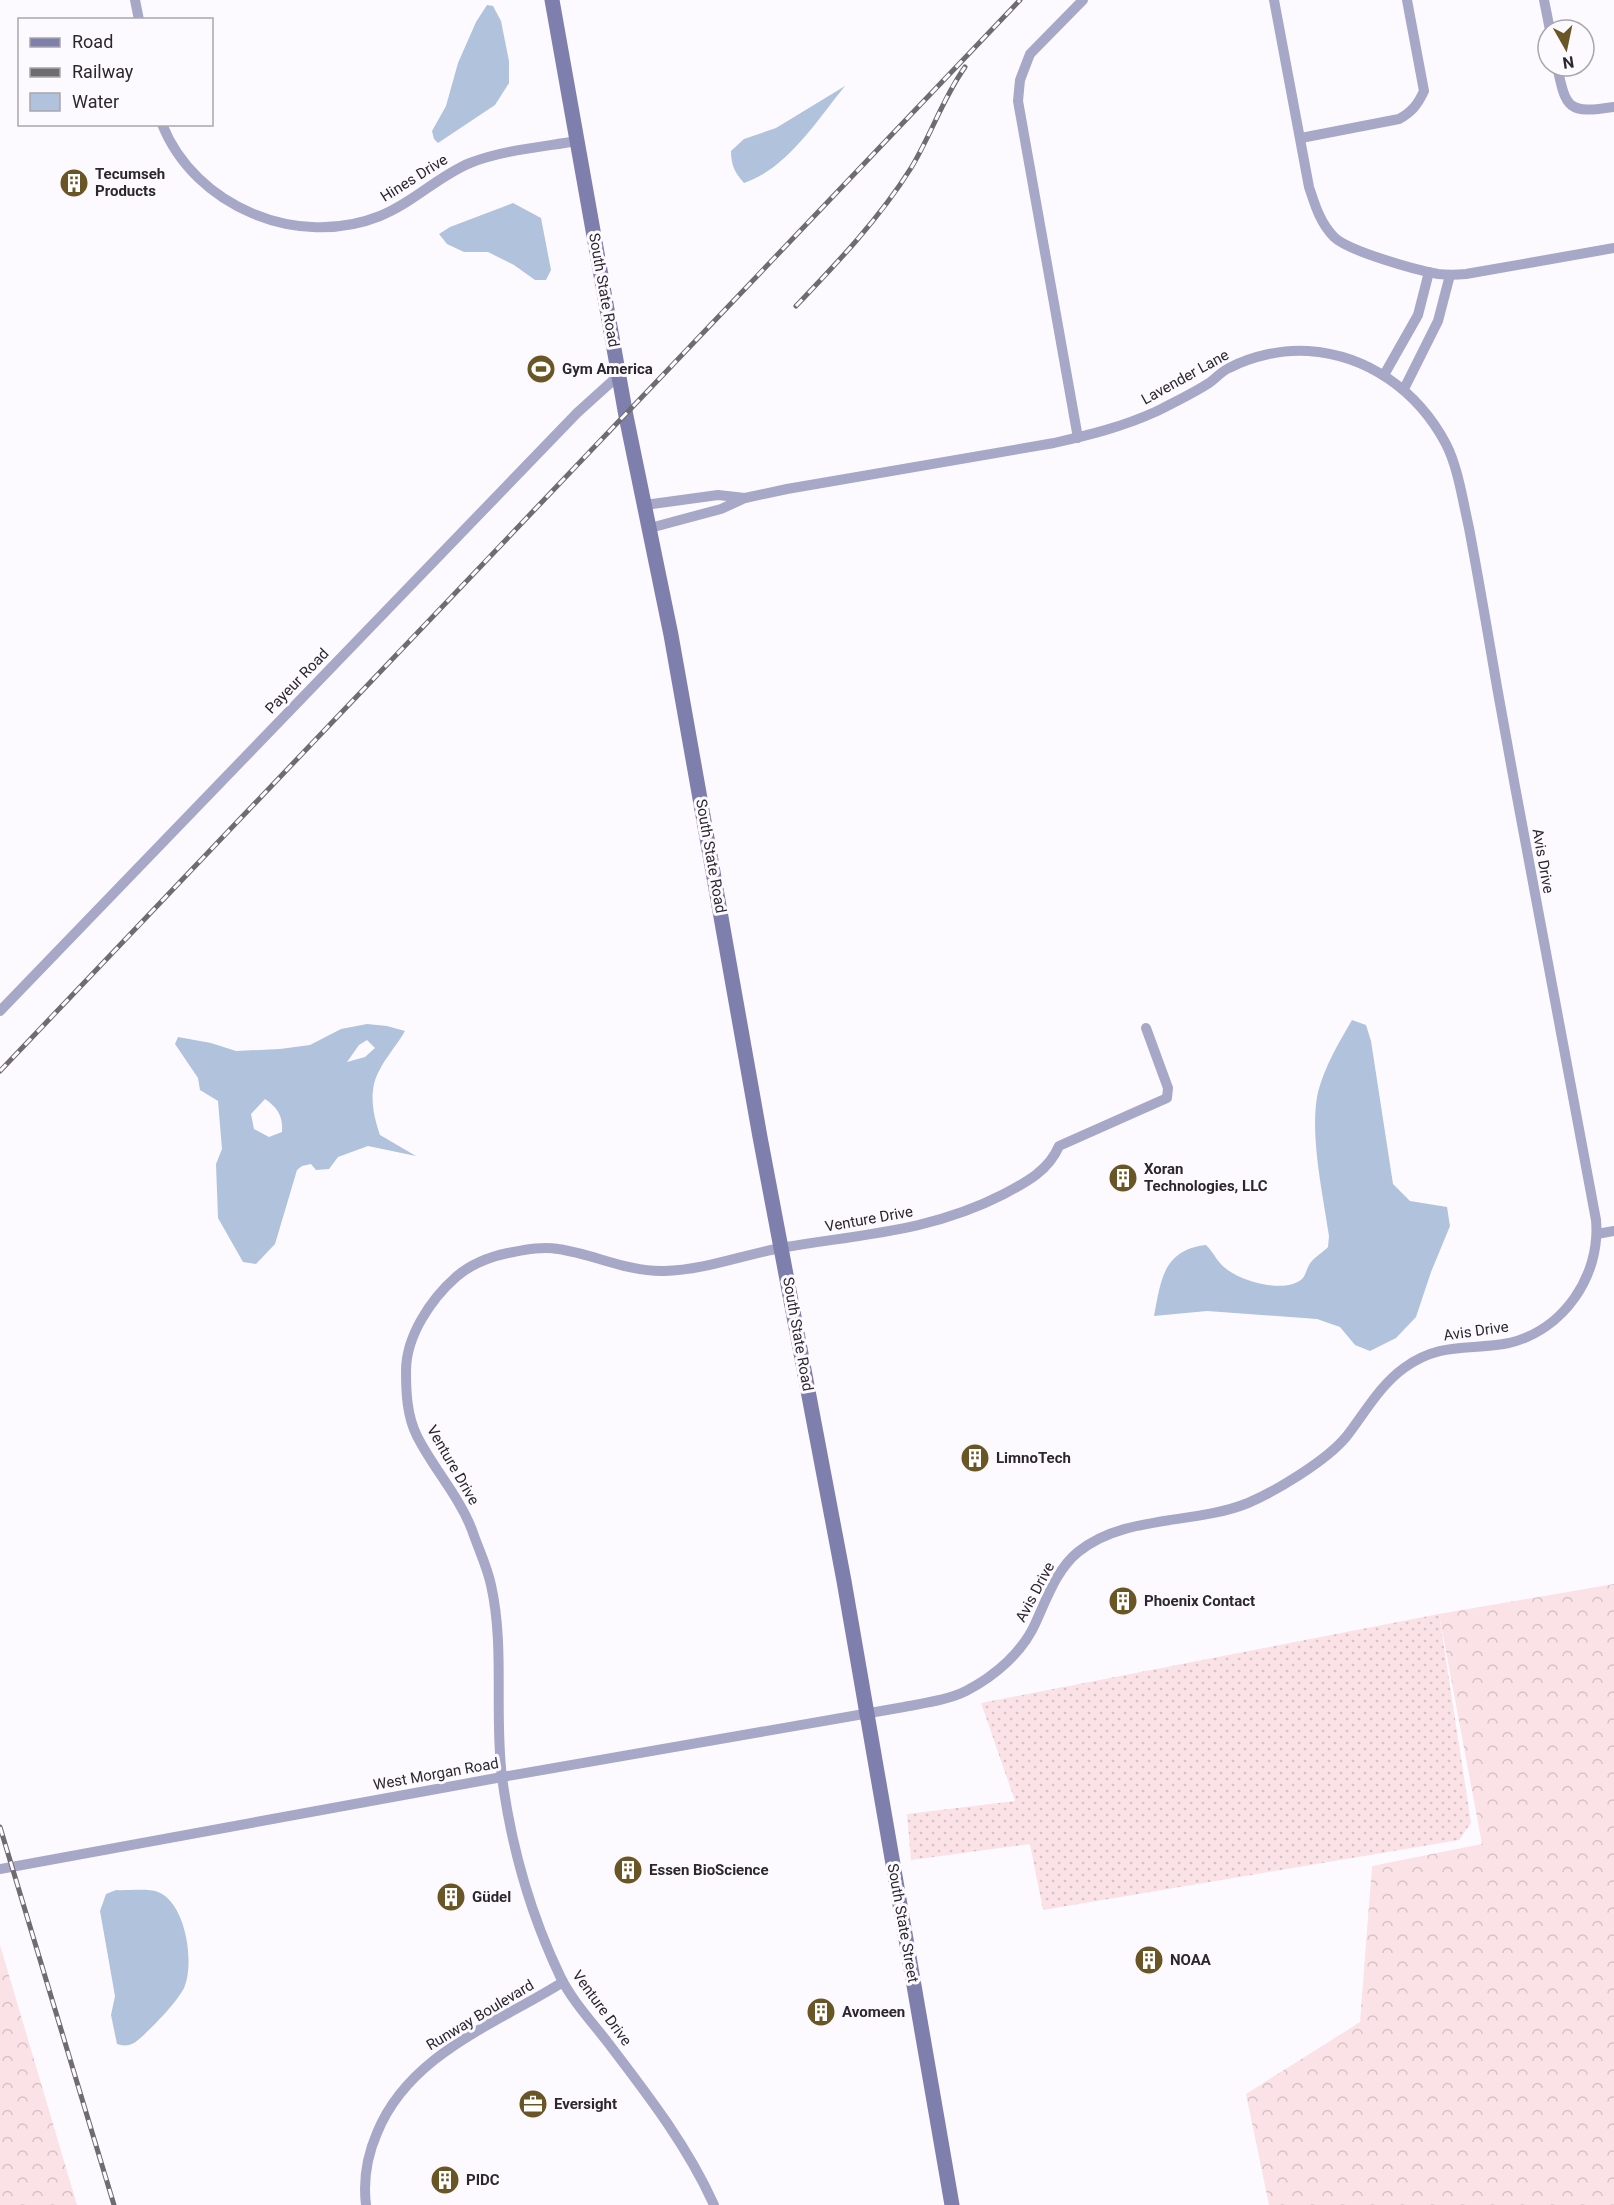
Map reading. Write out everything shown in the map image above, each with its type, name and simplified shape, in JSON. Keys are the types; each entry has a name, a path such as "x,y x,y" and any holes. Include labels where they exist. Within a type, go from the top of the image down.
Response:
{"main road":[{"name":"South State Road","path":"552,0 619,375 701,798 760,1137 867,1712"},
{"name":"South State Street","path":"867,1712 952,2205"}],"street":[{"path":"135,0 139,18"},
{"path":"1078,438 1018,101 1020,80 1030,54 1083,0"},
{"path":"1274,0 1309,187 1317,211 1335,238 1350,248 1429,272 1450,275 1614,248"},
{"path":"1301,138 1399,119 1419,102 1424,91 1407,0"},
{"path":"1544,0 1548,18"},
{"path":"1559,78 1563,97 1577,108 1590,110 1614,107"},
{"name":"Hines Drive","path":"163,126 179,156 212,191 252,213 290,225 307,227 337,227 362,222 392,211 455,170 489,156 578,141"},
{"path":"1384,375 1418,315 1429,272"},
{"path":"1404,388 1438,321 1450,275"},
{"name":"Lavender Lane","path":"650,528 721,509 745,498 1078,438 1125,425 1187,396 1229,368 1268,354 1306,351 1344,357 1384,375 1404,388 1430,417 1448,447 1470,533"},
{"name":"Payeur Road","path":"0,1011 577,413 619,375"},
{"name":"Lavender Lane","path":"645,505 718,495 745,498"},
{"name":"Avis Drive","path":"867,1712 931,1702 965,1691 1006,1664 1021,1647 1033,1630 1054,1583 1078,1552 1107,1535 1137,1527 1201,1516 1248,1502 1278,1487 1314,1464 1343,1440 1387,1383 1412,1362 1442,1350 1509,1342 1548,1324 1568,1307 1582,1285 1596,1250 1597,1234 1470,533"},
{"name":"Venture Drive","path":"714,2205 686,2151 641,2086 563,1982 531,1906 502,1777 495,1612 490,1583 469,1523 417,1436 408,1408 406,1365 415,1332 435,1298 459,1274 490,1257 525,1249 555,1248 628,1268 657,1272 694,1270 782,1247 911,1228 954,1216 988,1202 1040,1172 1054,1158 1059,1146 1167,1098 1167,1088 1146,1028"},
{"path":"1597,1234 1614,1231"},
{"name":"West Morgan Road","path":"0,1869 867,1712"},
{"name":"Runway Boulevard","path":"366,2205 363,2185 371,2148 385,2114 409,2081 433,2060 563,1982"}],"green space":[{"path":"1614,1584 1614,2205 1269,2205 1246,2094 1360,2022 1372,1866 1482,1844 1439,1614"},
{"path":"1439,1614 1471,1823 1459,1840 1043,1910 1030,1844 911,1860 907,1814 1015,1801 981,1703"},
{"path":"0,1945 77,2205 0,2205"}],"water":[{"path":"487,5 493,6 501,21 509,61 509,83 495,105 438,143 432,131 446,106 458,63 476,22"},
{"path":"845,86 813,128 788,155 760,176 744,183 734,168 731,151 744,139 776,128"},
{"path":"513,203 541,218 551,270 546,280 535,280 514,265 488,252 464,252 447,244 439,234 450,227"},
{"path":"1352,1020 1366,1025 1371,1041 1393,1184 1410,1201 1447,1207 1450,1226 1416,1317 1396,1338 1370,1351 1355,1345 1340,1327 1317,1319 1207,1311 1154,1316 1166,1269 1172,1260 1192,1248 1206,1245 1227,1269 1247,1280 1283,1286 1294,1284 1302,1279 1311,1262 1328,1247 1329,1236 1316,1145 1316,1108 1324,1073"},
{"path":"367,1024 405,1031 379,1071 374,1087 373,1103 380,1135 416,1156 368,1146 338,1157 329,1169 316,1170 311,1164 302,1166 297,1170 275,1244 256,1264 243,1262 218,1218 216,1164 222,1149 218,1101 200,1090 198,1078 175,1044 178,1037 211,1043 236,1051 280,1049 310,1045 341,1029","holes":["367,1040 375,1048 365,1057 347,1062 359,1045","265,1099 276,1109 282,1121 282,1132 269,1137 254,1129 251,1114"]},
{"path":"116,1890 154,1891 168,1898 181,1921 188,1950 187,1977 181,1994 146,2032 130,2045 117,2044 111,2015 115,1996 100,1911 106,1894"}],"railway":[{"path":"0,1071 1020,0"},
{"path":"796,306 857,240 899,187 965,67"},
{"path":"0,1827 114,2205"}],"place":[{"name":"Tecumseh Products","path":"74,183"},
{"name":"Gym America","path":"541,369"},
{"name":"Xoran Technologies, LLC","path":"1123,1178"},
{"name":"LimnoTech","path":"975,1458"},
{"name":"Phoenix Contact","path":"1123,1601"},
{"name":"Essen BioScience","path":"628,1870"},
{"name":"Güdel","path":"451,1897"},
{"name":"NOAA","path":"1149,1960"},
{"name":"Avomeen","path":"821,2012"},
{"name":"Eversight","path":"533,2104"},
{"name":"PIDC","path":"445,2180"}]}
